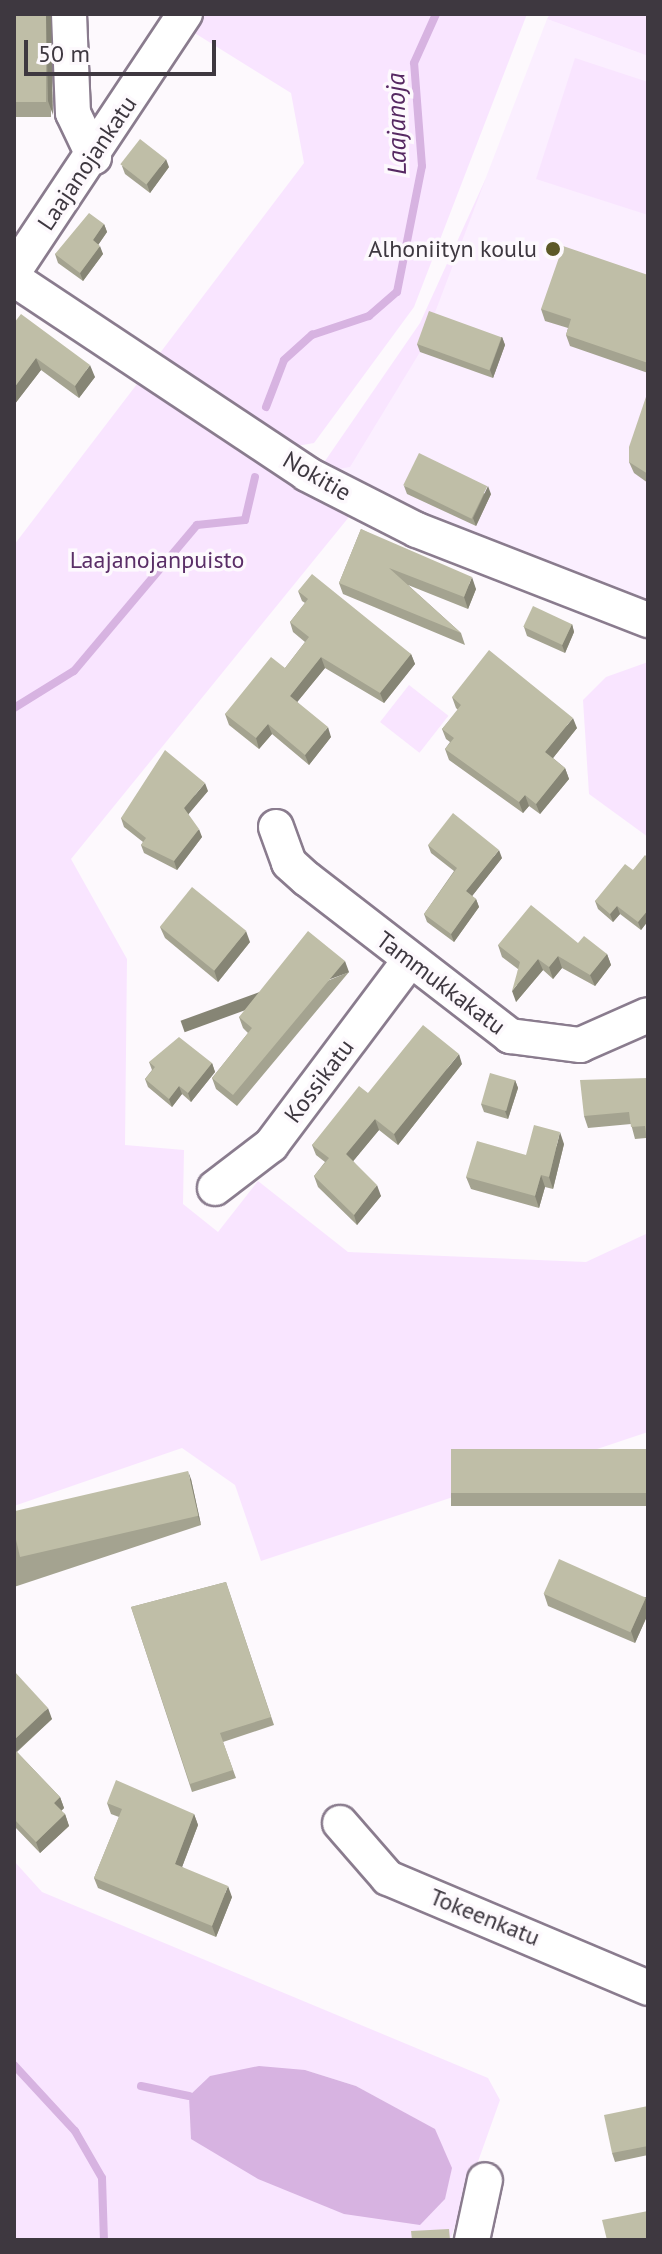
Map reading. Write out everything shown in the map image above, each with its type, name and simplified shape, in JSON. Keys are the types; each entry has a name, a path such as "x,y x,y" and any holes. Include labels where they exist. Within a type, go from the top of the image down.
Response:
{"street":[{"path":"69,14 73,113 94,157"},
{"name":"Laajanojankatu","path":"14,271 94,157 185,14"},
{"name":"Nokitie","path":"14,279 307,474 538,581 648,620"},
{"name":"Tammukkakatu","path":"276,827 289,863 492,1027 535,1045 580,1045 648,1015"},
{"name":"Kossikatu","path":"215,1188 271,1145 409,961"},
{"name":"Tokeenkatu","path":"340,1823 388,1878 648,1988"},
{"path":"472,2240 485,2180"}],"shaded area":[{"name":"Alhoniityn koulu","path":"547,19 648,56 648,607 564,578 326,471 431,320"},
{"path":"259,2066 305,2070 356,2086 435,2129 452,2168 445,2199 420,2225 344,2214 258,2179 191,2139 189,2096 210,2076"}],"green space":[{"path":"205,14 527,14 414,307 314,443 291,447 160,353 304,163 291,93 193,32"},
{"path":"550,14 648,14 648,56 547,19"},
{"path":"575,58 648,82 648,215 536,179"},
{"path":"486,178 420,352 350,467 326,471 325,461 420,323"},
{"name":"Laajanojanpuisto","path":"137,384 353,512 71,859 127,959 125,1145 184,1150 183,1204 218,1232 258,1181 348,1252 586,1262 648,1233 648,1432 261,1561 235,1485 182,1448 14,1506 14,545"},
{"path":"648,662 648,837 589,794 583,700 606,677"},
{"path":"409,685 448,716 419,753 380,722"},
{"path":"14,1861 42,1892 488,2078 500,2100 450,2240 14,2240","holes":["305,2070 356,2086 434,2129"]}],"building":[{"path":"14,14 46,14 46,102 14,102"},
{"path":"140,139 166,159 146,185 120,164"},
{"path":"89,213 104,224 93,240 100,246 80,273 55,254"},
{"path":"563,246 648,275 648,363 566,335 571,319 541,309"},
{"path":"429,311 501,337 489,370 417,344"},
{"path":"21,314 90,365 75,386 36,358 14,388 14,323"},
{"path":"648,391 648,474 629,462 629,447"},
{"path":"419,453 487,486 472,519 403,485"},
{"path":"361,529 472,577 464,597 389,568 461,633 339,583"},
{"path":"312,574 411,654 380,693 321,657 290,696 328,727 305,755 268,724 256,738 225,714 271,657 285,668 309,637 290,622 308,599 298,591"},
{"path":"533,606 572,624 562,645 523,627"},
{"path":"489,650 573,718 545,752 565,768 536,804 525,795 519,802 445,749 454,738 442,729 461,705 452,697"},
{"path":"165,750 205,783 184,808 199,829 174,861 141,845 146,838 121,818"},
{"path":"453,813 499,850 466,891 476,899 451,934 424,914 457,868 428,845"},
{"path":"645,855 648,858 648,910 638,922 617,906 610,914 595,901 625,864 633,870"},
{"path":"192,887 246,931 214,971 160,927"},
{"path":"531,905 578,943 584,936 607,954 590,975 558,956 549,967 538,959 512,991 520,962 498,945"},
{"path":"308,931 345,961 233,1095 212,1078 252,1028 239,1017"},
{"path":"423,1025 459,1054 394,1134 375,1119 346,1154 377,1185 354,1215 314,1176 329,1158 312,1145 359,1086 368,1093"},
{"path":"179,1037 212,1063 188,1093 179,1086 169,1099 145,1079 155,1067 149,1062"},
{"path":"490,1073 515,1080 506,1111 481,1104"},
{"path":"648,1078 648,1151 645,1126 631,1127 629,1112 584,1116 580,1080"},
{"path":"534,1125 560,1132 549,1177 541,1175 535,1196 466,1177 477,1141 526,1155"},
{"path":"451,1449 648,1449 648,1493 451,1493"},
{"path":"188,1471 198,1516 20,1557 14,1531 14,1511"},
{"path":"559,1559 646,1598 630,1632 544,1594"},
{"path":"226,1582 271,1717 220,1733 233,1770 190,1784 131,1607"},
{"path":"14,1671 48,1708 14,1740"},
{"path":"14,1749 60,1797 54,1803 65,1814 36,1842 14,1819"},
{"path":"116,1780 194,1814 175,1864 228,1886 212,1926 94,1878 122,1809 107,1803"},
{"path":"648,2106 648,2146 612,2153 604,2115"},
{"path":"648,2211 648,2240 607,2240 602,2220"},
{"path":"449,2229 450,2240 412,2240 411,2231"}],"waterway":[{"name":"Laajanoja","path":"266,407 284,360 312,335 369,316 397,292 422,166 414,63 436,14"},
{"name":"Laajanoja","path":"14,708 74,671 197,525 245,520 255,477"},
{"name":"Laajanoja","path":"14,2065 75,2131 102,2178 104,2240"},
{"path":"141,2086 189,2096"}],"place":[{"name":"Alhoniityn koulu","path":"553,249"}]}
